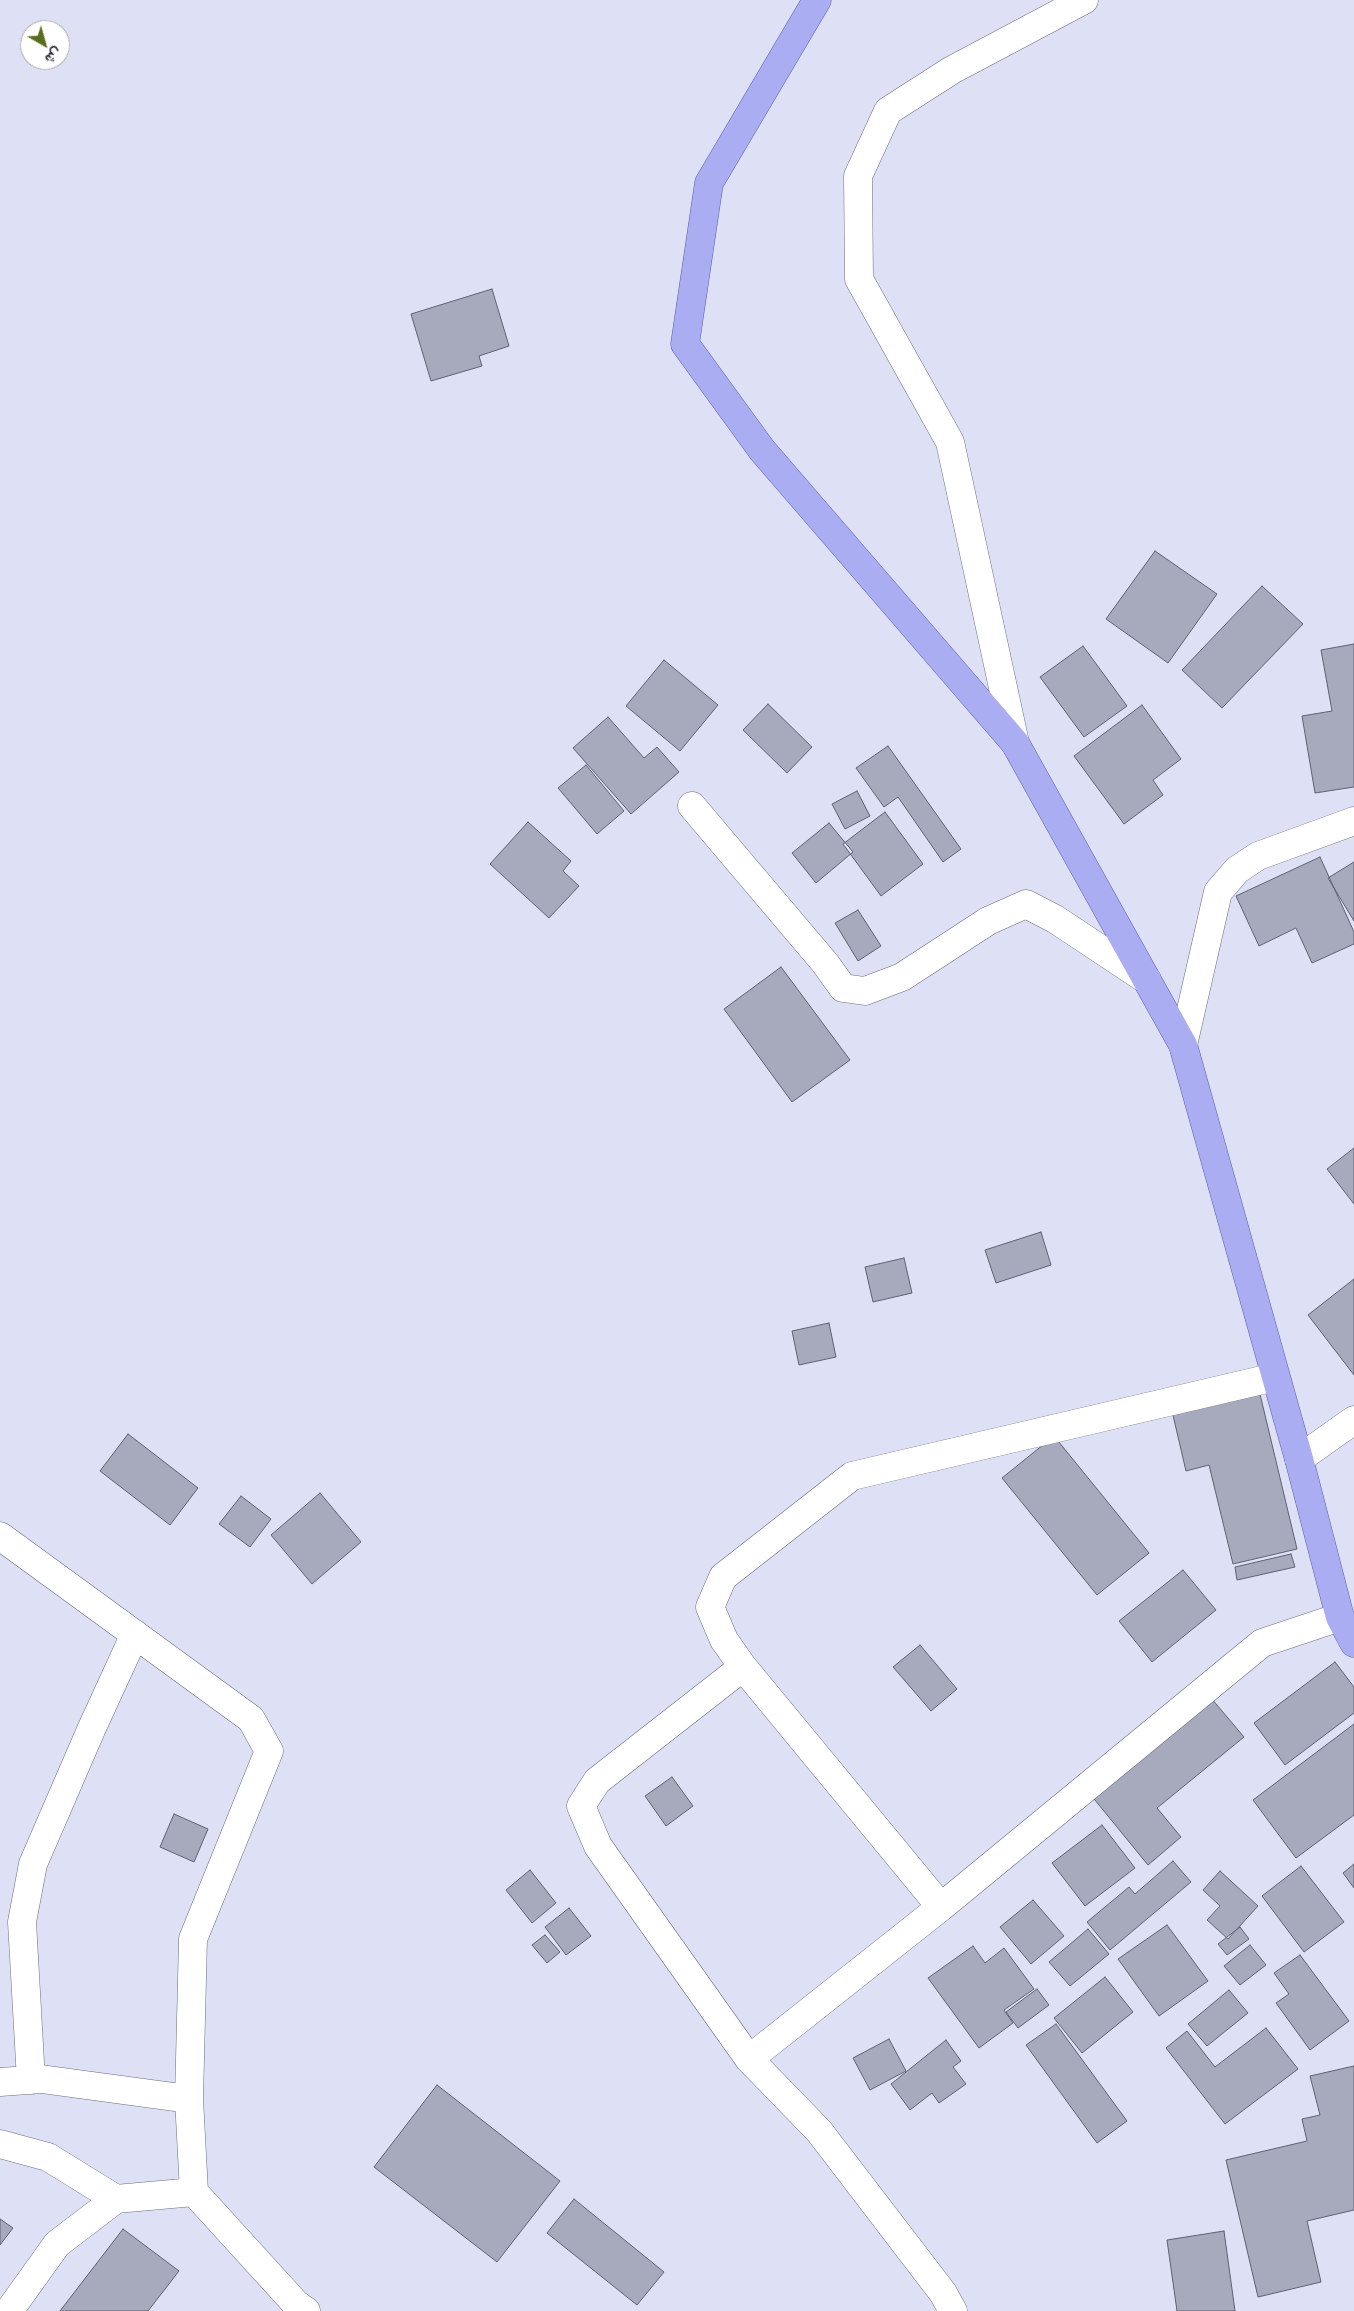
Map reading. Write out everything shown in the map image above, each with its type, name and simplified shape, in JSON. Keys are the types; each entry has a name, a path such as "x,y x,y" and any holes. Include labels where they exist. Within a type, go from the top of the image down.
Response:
{"main road":[{"path":"817,0 709,183 685,344 762,450 1015,743 1183,1045 1340,1617 1354,1643"}],"street":[{"path":"1015,743 950,442 859,279 858,176 888,110 952,70 1084,0"},
{"path":"692,806 825,963 843,988 865,992 902,977 988,921 1026,904 1054,919 1147,980"},
{"path":"1183,1045 1218,892 1236,870 1258,856 1354,821"},
{"path":"941,1907 743,1667 724,1640 710,1607 723,1577 852,1476 1275,1376"},
{"path":"1298,1459 1354,1420"},
{"path":"0,1536 251,1719 269,1751 193,1939 189,2099 194,2192 296,2304 306,2311"},
{"path":"750,2059 941,1907 1262,1643 1340,1617"},
{"path":"31,2080 22,1922 33,1864 135,1634"},
{"path":"743,1667 597,1781 581,1806 598,1846 750,2059 819,2131 943,2293 953,2311"},
{"path":"0,2082 41,2079 189,2099"},
{"path":"0,2144 48,2157 116,2199"},
{"path":"9,2311 57,2244 116,2199 194,2192"}],"building":[{"path":"492,289 509,346 479,356 482,366 431,381 411,314"},
{"path":"1155,551 1217,594 1168,663 1106,619"},
{"path":"1262,586 1303,624 1222,708 1182,670"},
{"path":"1354,644 1354,787 1315,793 1302,716 1332,711 1321,650"},
{"path":"1083,646 1127,706 1084,737 1040,677"},
{"path":"664,660 718,705 680,751 626,706"},
{"path":"768,704 812,747 787,773 743,730"},
{"path":"1142,705 1181,759 1153,780 1163,795 1124,824 1074,756"},
{"path":"608,717 644,758 657,747 679,772 631,814 573,748"},
{"path":"888,746 961,849 943,862 898,797 884,807 856,768"},
{"path":"586,765 624,811 597,834 558,788"},
{"path":"857,791 870,816 845,829 832,804"},
{"path":"885,812 923,864 881,896 843,844"},
{"path":"528,822 571,861 563,871 579,886 549,918 490,864"},
{"path":"829,823 853,852 816,883 792,853"},
{"path":"1320,857 1354,932 1354,944 1312,963 1296,928 1259,946 1236,896"},
{"path":"1354,862 1354,921 1328,878"},
{"path":"858,910 881,946 858,961 835,923"},
{"path":"781,967 850,1060 792,1102 724,1009"},
{"path":"1354,1148 1354,1204 1327,1169"},
{"path":"1041,1232 1051,1265 996,1283 985,1250"},
{"path":"904,1258 912,1293 873,1302 865,1267"},
{"path":"1354,1279 1354,1375 1308,1315"},
{"path":"829,1323 836,1357 799,1365 792,1331"},
{"path":"1259,1390 1297,1549 1233,1564 1209,1465 1186,1471 1172,1411"},
{"path":"128,1434 198,1488 170,1525 100,1471"},
{"path":"1054,1436 1149,1553 1097,1595 1002,1478"},
{"path":"320,1493 361,1542 312,1584 271,1535"},
{"path":"241,1496 271,1519 250,1547 219,1524"},
{"path":"1291,1554 1295,1567 1237,1580 1235,1567"},
{"path":"1183,1570 1216,1610 1152,1662 1119,1621"},
{"path":"920,1645 957,1689 931,1711 893,1667"},
{"path":"1335,1662 1354,1687 1354,1713 1285,1765 1254,1723"},
{"path":"1211,1698 1244,1737 1157,1808 1181,1837 1148,1865 1090,1794"},
{"path":"1354,1724 1354,1815 1296,1858 1253,1800"},
{"path":"672,1777 693,1806 666,1826 645,1796"},
{"path":"174,1814 208,1829 194,1862 160,1847"},
{"path":"1102,1825 1135,1868 1085,1906 1052,1863"},
{"path":"1173,1861 1191,1882 1110,1950 1087,1922 1129,1887 1135,1894"},
{"path":"1354,1864 1354,1888 1343,1873"},
{"path":"1301,1866 1344,1922 1304,1952 1262,1896"},
{"path":"530,1870 556,1903 532,1923 506,1890"},
{"path":"1220,1871 1258,1906 1228,1939 1207,1920 1220,1906 1203,1890"},
{"path":"1033,1900 1064,1936 1031,1964 1000,1927"},
{"path":"569,1908 591,1936 566,1955 545,1927"},
{"path":"1167,1925 1208,1981 1159,2016 1118,1959"},
{"path":"1240,1927 1249,1939 1227,1955 1218,1944"},
{"path":"1088,1929 1109,1954 1070,1986 1049,1962"},
{"path":"545,1935 560,1952 547,1963 532,1945"},
{"path":"1250,1945 1266,1965 1240,1985 1224,1966"},
{"path":"973,1946 985,1963 1004,1948 1034,1989 1004,2010 1013,2023 979,2048 928,1978"},
{"path":"1300,1955 1349,2021 1310,2050 1276,2003 1289,1994 1274,1973"},
{"path":"1105,1977 1133,2012 1082,2053 1054,2018"},
{"path":"1037,1989 1049,2005 1018,2028 1006,2012"},
{"path":"1229,1990 1248,2013 1207,2046 1188,2024"},
{"path":"1056,2024 1127,2121 1097,2143 1026,2045"},
{"path":"1266,2028 1298,2069 1225,2124 1166,2048 1187,2031 1215,2067"},
{"path":"889,2039 906,2071 870,2090 853,2058"},
{"path":"946,2040 961,2061 953,2067 966,2084 939,2103 932,2093 910,2110 891,2084"},
{"path":"1354,2066 1354,2210 1307,2221 1321,2282 1258,2297 1226,2160 1307,2141 1302,2119 1320,2115 1310,2076"},
{"path":"437,2085 560,2181 497,2262 374,2167"},
{"path":"574,2199 664,2272 637,2305 547,2233"},
{"path":"0,2219 13,2228 0,2245"},
{"path":"123,2229 179,2271 148,2311 60,2311"},
{"path":"1224,2231 1235,2311 1177,2311 1167,2240"}]}
